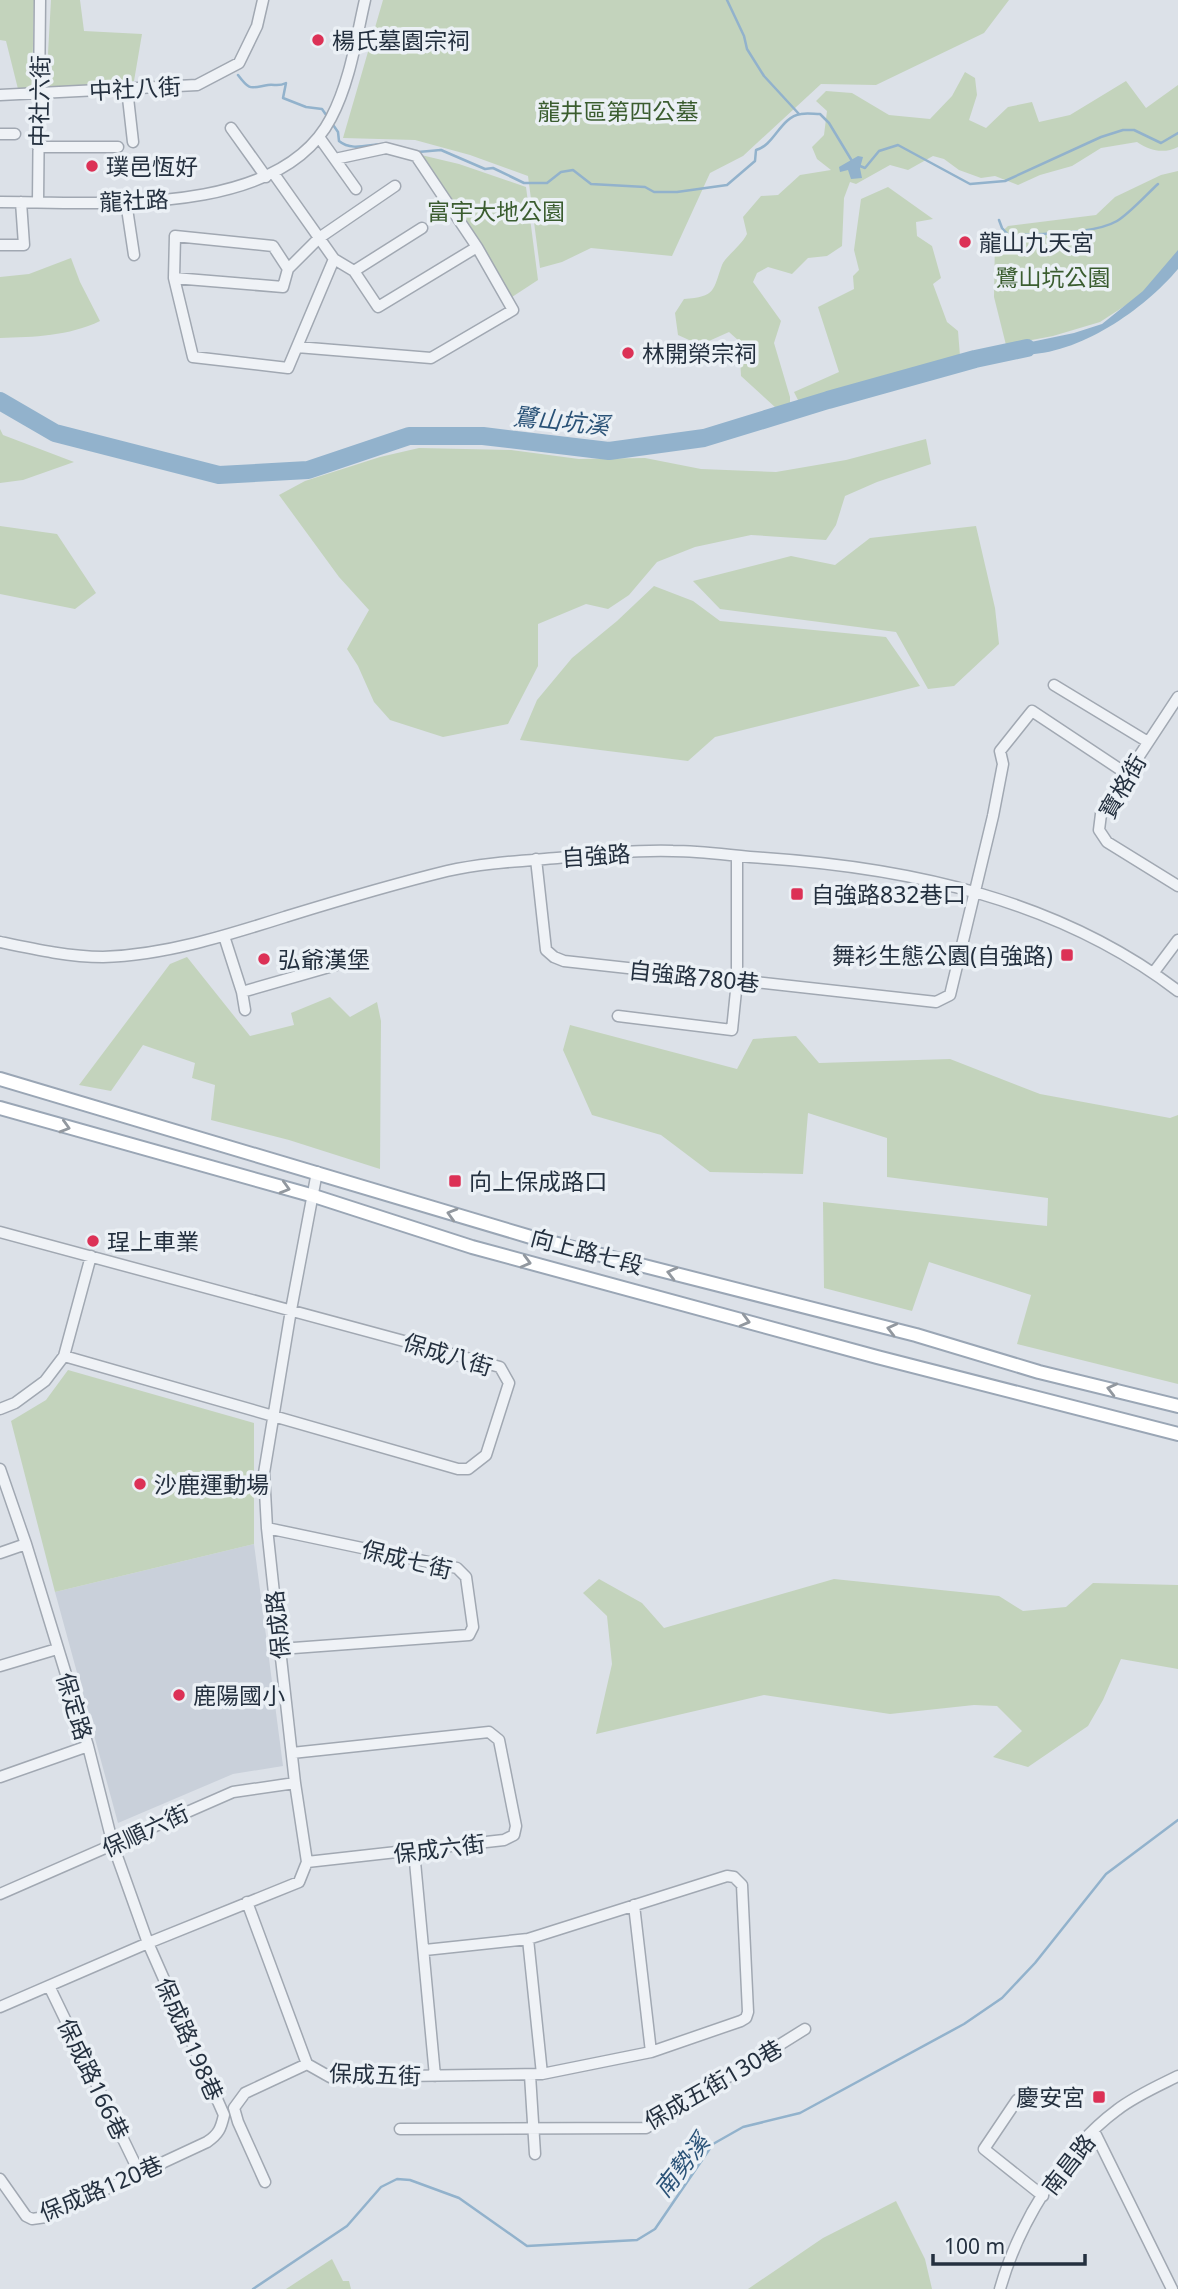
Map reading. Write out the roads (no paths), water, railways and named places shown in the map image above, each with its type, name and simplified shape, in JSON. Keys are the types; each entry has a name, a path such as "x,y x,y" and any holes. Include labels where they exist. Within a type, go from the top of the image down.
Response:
{"main road":[{"name":"向上路七段","path":"0,1079 534,1238 903,1332 1039,1372 1178,1406"},
{"name":"向上路七段","path":"0,1108 314,1196 472,1247 623,1289 1178,1434"}],"street":[{"name":"中社六街","path":"38,202 40,0"},
{"name":"中社八街","path":"0,95 197,85 239,64 257,26 263,0"},
{"name":"龍社路","path":"0,202 126,202 210,193 243,186 291,164 319,137 339,99 365,0"},
{"path":"127,89 133,142"},
{"path":"232,128 334,259 354,271 377,307 477,247"},
{"path":"0,134 15,134"},
{"path":"319,137 356,189"},
{"path":"38,147 118,147"},
{"path":"297,347 431,358 513,310 477,247 416,156 386,148 335,159"},
{"path":"174,278 283,286 288,269 319,238 395,186"},
{"path":"0,245 24,244 21,202"},
{"path":"126,202 134,255"},
{"path":"354,271 422,228"},
{"path":"288,269 273,246 175,236 174,278 192,357 288,368 334,259"},
{"path":"1054,685 1148,742"},
{"name":"寶格街","path":"1178,697 1101,814 1099,830 1107,842 1178,886"},
{"path":"976,892 1003,764 1000,751 1032,711 1127,774"},
{"name":"自強路","path":"0,942 38,950 101,957 153,952 224,936 447,871 536,859 675,851 873,868 976,892 1035,911 1087,933 1154,972 1178,991"},
{"path":"618,1016 732,1030 737,981 737,856"},
{"name":"自強路780巷","path":"536,859 546,950 564,961 936,1002 950,995 976,892"},
{"path":"224,936 242,992 244,1010"},
{"path":"1154,972 1178,940"},
{"path":"242,992 364,957"},
{"name":"保成路","path":"307,1862 280,1648 264,1473 317,1172"},
{"name":"保成八街","path":"0,1232 500,1367 509,1383 486,1455 468,1469 458,1469 64,1356"},
{"path":"0,1409 15,1403 45,1381 64,1356 91,1255"},
{"name":"保定路","path":"0,1469 88,1746 113,1845 148,1943"},
{"name":"保成七街","path":"267,1528 457,1567 466,1577 473,1627 469,1634 280,1648"},
{"path":"0,1553 26,1544"},
{"path":"0,1665 57,1648"},
{"name":"保成六街","path":"292,1753 489,1732 499,1740 516,1826 514,1835 504,1840 307,1862"},
{"path":"0,1777 88,1746"},
{"name":"保順六街","path":"0,1894 198,1805 233,1792 295,1783"},
{"name":"保成五街","path":"247,1902 307,2064 330,2077 435,2076 414,1851"},
{"path":"0,2007 299,1882 307,1862"},
{"path":"425,1950 528,1939 727,1876 734,1877 742,1885 748,2012 746,2018 651,2052 542,2074 435,2076"},
{"path":"634,1905 651,2052"},
{"path":"528,1939 542,2074"},
{"name":"保成路198巷","path":"148,1943 223,2115 217,2136"},
{"name":"保成路166巷","path":"49,1986 139,2172"},
{"name":"保成五街130巷","path":"400,2129 646,2128 805,2029"},
{"path":"265,2182 234,2108 244,2093 307,2064"},
{"path":"530,2075 535,2154"},
{"name":"南昌路","path":"999,2287 1022,2232 1062,2168 1094,2131 1120,2107 1178,2076"},
{"path":"1017,2101 984,2149 1043,2196"},
{"path":"1094,2131 1172,2289"},
{"name":"保成路120巷","path":"0,2179 26,2216 32,2219 46,2217 217,2136"}],"water":[{"path":"858,156 863,157 860,168 862,178 851,179 848,170 840,172 839,167"},
{"path":"1178,250 1178,269 1162,286 1122,319 1100,332 1076,344 1051,351 1027,355 1003,353 1031,342 1102,324 1143,291"}],"waterway":[{"path":"727,0 744,36 747,49 764,76 799,114"},
{"path":"238,75 251,87 286,83 283,98 306,107 322,109 338,132 339,141 346,145 354,147 386,144 401,149"},
{"path":"418,152 441,150 485,169 493,168 524,183 547,183 561,172 573,170 591,184 645,187 654,192 677,192 727,185 755,161 756,150 768,143 788,120 801,114 820,114 829,123 852,161"},
{"path":"860,166 865,168 879,151 898,145 970,184 1005,181 1101,137 1123,130 1134,130 1161,143 1178,133"},
{"path":"999,220 1009,236 1094,229 1122,218 1158,184"},
{"name":"鷺山坑溪","path":"0,401 55,433 219,475 308,470 409,436 483,436 609,451 704,438 975,359 1027,348"},
{"name":"南勢溪","path":"253,2289 347,2226 381,2187 397,2179 410,2180 459,2198 527,2246 637,2240 655,2229 713,2144 743,2127 800,2113 964,2024 1002,1998 1035,1963 1106,1874 1178,1820"}],"place":[{"name":"楊氏墓園宗祠","path":"318,40"},
{"name":"璞邑恆好","path":"92,166"},
{"name":"龍山九天宮","path":"965,242"},
{"name":"林開榮宗祠","path":"628,353"},
{"name":"自強路832巷口","path":"797,894"},
{"name":"舞衫生態公園(自強路)","path":"1067,955"},
{"name":"弘爺漢堡","path":"264,959"},
{"name":"向上保成路口","path":"455,1181"},
{"name":"珵上車業","path":"93,1241"},
{"name":"沙鹿運動場","path":"140,1484"},
{"name":"鹿陽國小","path":"179,1695"},
{"name":"慶安宮","path":"1099,2097"}],"park label":[{"name":"龍井區第四公墓","path":"618,111"},
{"name":"富宇大地公園","path":"496,211"},
{"name":"鷺山坑公園","path":"1053,277"}]}
